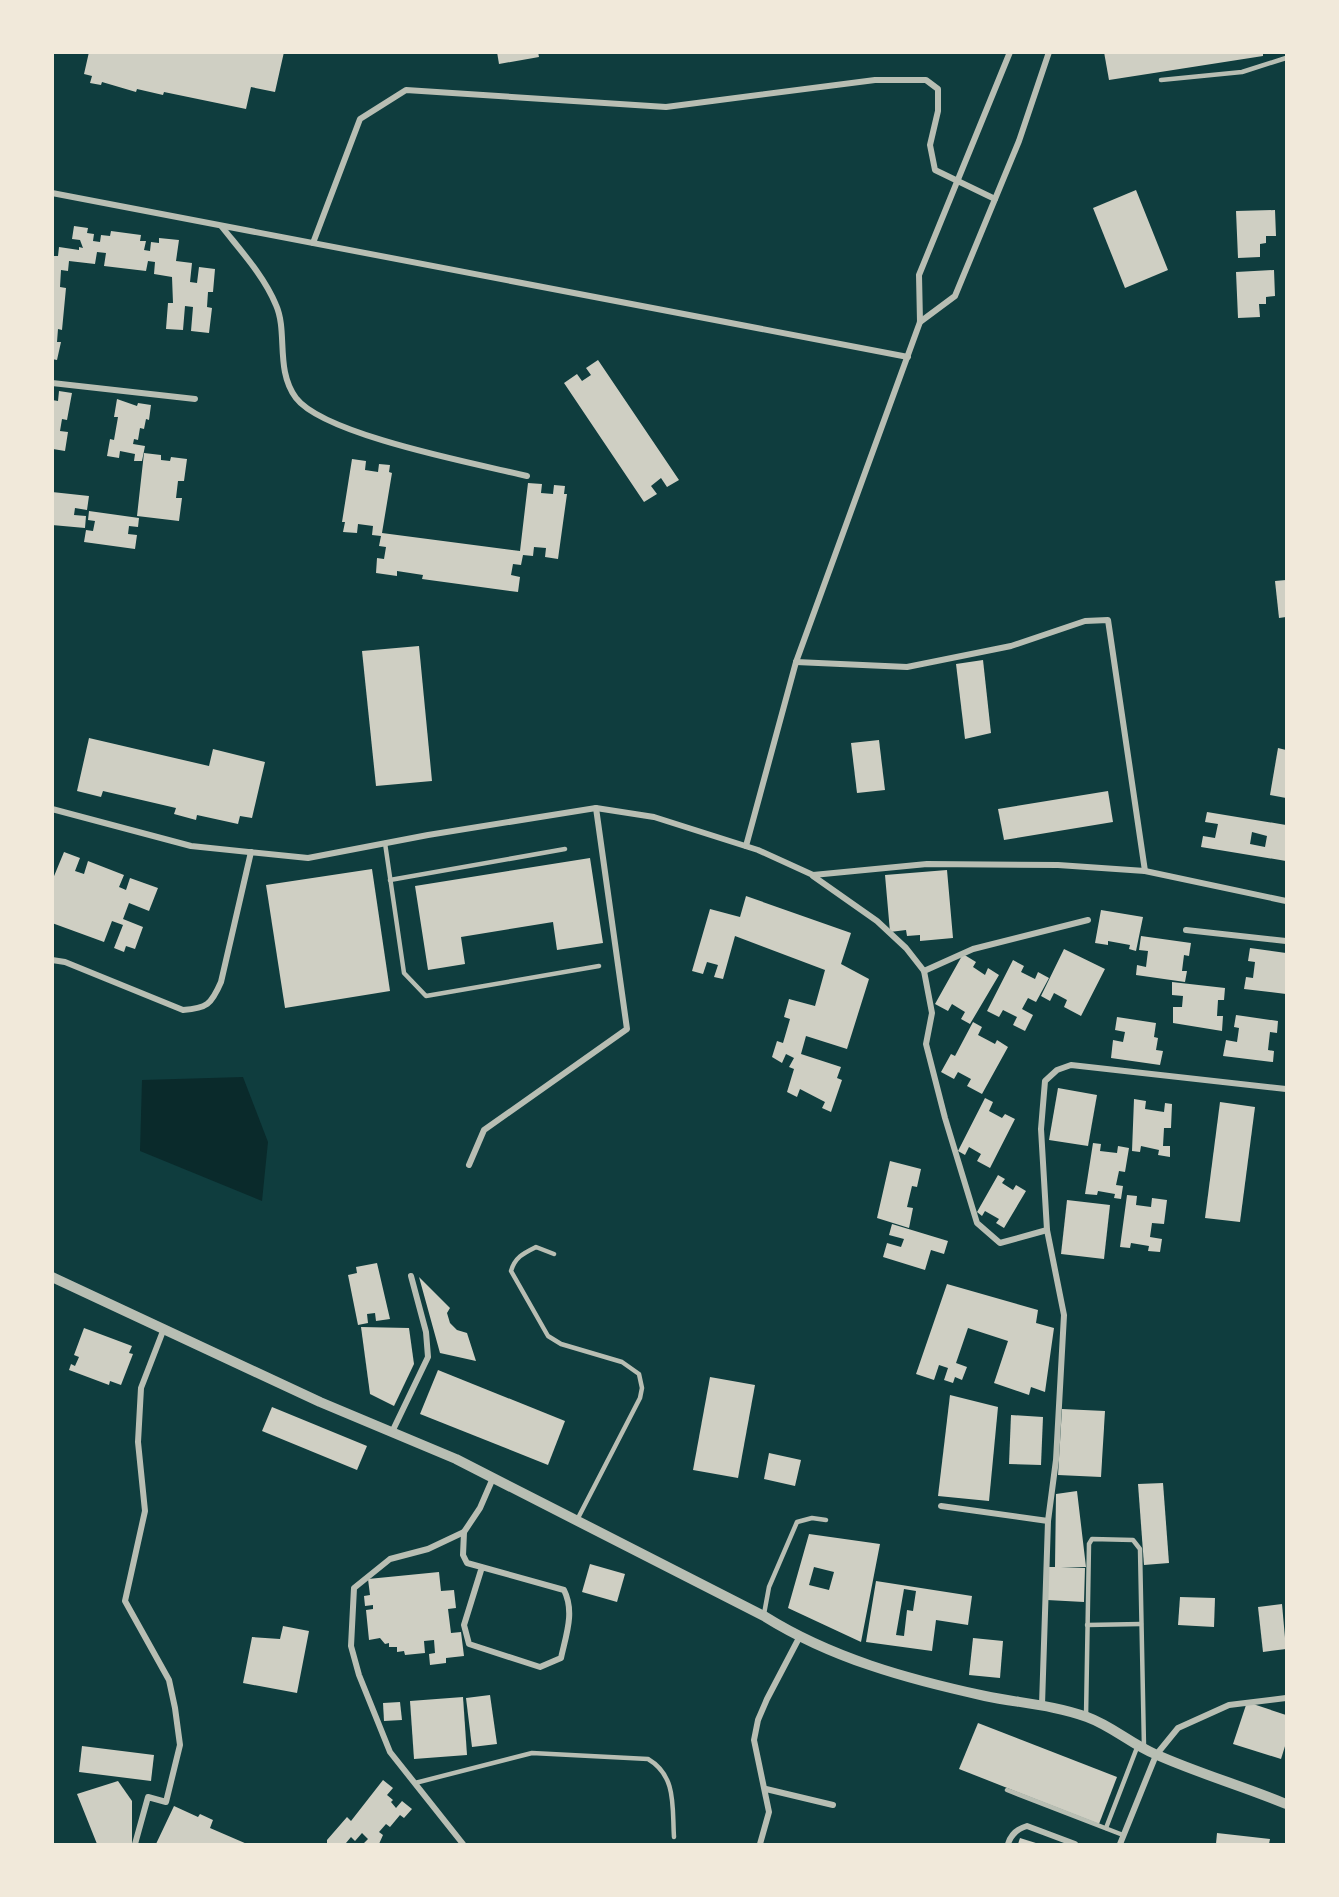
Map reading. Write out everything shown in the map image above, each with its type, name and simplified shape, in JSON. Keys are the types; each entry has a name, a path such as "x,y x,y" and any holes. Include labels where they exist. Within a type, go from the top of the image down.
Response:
{"street":[{"path":"746,846 796,662 920,322 919,275 1010,52"},
{"path":"920,322 955,296 1019,141 1049,52"},
{"path":"313,243 360,119 406,90 666,107 875,80 926,80 938,89 938,111 930,145 935,170 995,199"},
{"path":"52,193 908,357"},
{"path":"221,226 250,261 277,306 284,371 296,398 323,418 373,437 527,476"},
{"path":"52,383 195,399"},
{"path":"796,662 907,668 1011,646 1085,621 1108,620 1145,871"},
{"path":"469,1165 484,1130 627,1029 596,808"},
{"path":"52,809 191,846 308,858 596,808 654,818 746,846 813,875 877,921 906,948 924,971 932,1013 926,1044 977,1223 1000,1243 1047,1230"},
{"path":"52,960 65,962 183,1010 203,1008 214,998 221,982 251,852"},
{"path":"813,875 927,864 1058,865 1145,871 1287,902"},
{"path":"924,971 973,949 1088,920"},
{"path":"1186,930 1287,941"},
{"path":"1042,1705 1048,1521 1056,1460 1064,1315 1047,1230 1041,1129 1045,1081 1057,1070 1071,1065 1287,1089"},
{"path":"392,1432 428,1357 426,1332 411,1276"},
{"path":"52,1277 163,1330 493,1478 764,1616 799,1638 878,1669 985,1696 1042,1705 1086,1717 1112,1728 1156,1755 1287,1804"},
{"path":"135,1845 148,1797 166,1802 180,1745 168,1680 125,1600 145,1511 138,1442 141,1388 163,1330"},
{"path":"463,1845 390,1752 359,1675 351,1646 354,1588 390,1559 428,1549 464,1532 480,1508 493,1478"},
{"path":"941,1506 1048,1521"},
{"path":"464,1532 463,1555 467,1563 482,1567 564,1590 570,1603 570,1614 561,1658 540,1667 469,1644 464,1625 482,1567"},
{"path":"760,1845 769,1812 754,1740 758,1720 799,1638"},
{"path":"1120,1845 1156,1755 1178,1728 1228,1705 1287,1698"},
{"path":"766,1789 834,1805"},
{"path":"1008,1845 1010,1837 1019,1828 1027,1826 1075,1845"}],"lane":[{"path":"1161,80 1242,72 1287,58"},
{"path":"385,843 404,974 426,996 599,966"},
{"path":"390,880 566,849"},
{"path":"554,1254 536,1247 522,1254 514,1263 511,1271 549,1336 561,1344 622,1362 639,1374 642,1388 640,1398 577,1520"},
{"path":"764,1616 769,1587 797,1522 812,1518 826,1520"},
{"path":"1086,1717 1088,1551 1092,1539 1133,1540 1137,1543 1141,1624 1141,1747 1106,1828"},
{"path":"1087,1625 1141,1624"},
{"path":"416,1783 532,1753 648,1759 661,1766 670,1784 674,1837"},
{"path":"1007,1790 1123,1835"}],"water":[{"path":"243,1077 268,1142 262,1201 140,1151 142,1080"}],"building":[{"path":"89,52 284,52 275,92 251,87 246,109 164,92 163,95 137,89 136,92 102,82 101,85 90,83 92,76 84,74"},
{"path":"497,52 538,52 539,57 499,64"},
{"path":"1104,52 1263,52 1263,56 1109,80"},
{"path":"1136,190 1168,270 1125,288 1093,208"},
{"path":"1275,210 1276,236 1266,236 1266,243 1260,244 1260,257 1238,258 1236,211"},
{"path":"74,226 88,228 87,233 94,234 93,241 100,242 101,235 110,236 111,231 141,235 140,241 146,241 144,250 150,251 151,242 159,243 159,238 179,240 176,261 192,263 190,282 197,283 199,267 215,269 213,292 208,292 207,307 212,308 209,333 191,331 193,307 185,306 183,330 166,329 168,303 173,303 172,277 154,274 155,262 148,261 146,271 104,266 106,253 97,252 95,264 69,261 68,271 61,270 60,287 66,288 62,330 58,329 57,342 61,342 57,360 52,359 52,256 58,256 59,247 79,250 79,247 83,248 80,240 72,239"},
{"path":"1274,270 1275,296 1266,297 1266,304 1259,304 1260,317 1238,318 1236,272"},
{"path":"598,360 679,480 667,487 661,478 651,486 657,494 644,502 564,383 577,374 582,381 591,375 586,368"},
{"path":"59,391 72,393 67,420 62,419 60,431 68,432 65,451 53,449 52,400 58,401"},
{"path":"117,399 137,406 138,403 151,405 149,420 146,419 144,429 140,428 138,440 134,439 133,444 145,446 142,461 134,461 135,454 120,451 119,458 107,456 110,439 114,440 118,417 114,417"},
{"path":"144,453 161,455 161,460 170,461 171,457 187,459 184,481 178,481 176,498 182,498 179,521 137,516"},
{"path":"352,459 366,461 365,470 378,472 379,464 390,465 389,472 392,473 382,533 520,551 528,483 542,484 541,493 553,494 554,485 565,486 564,494 567,494 558,559 545,557 546,548 534,547 533,556 523,555 521,565 513,564 511,575 520,577 518,592 422,579 423,575 397,571 397,576 376,573 377,558 384,559 386,547 379,546 381,536 372,535 373,526 358,524 357,533 343,532 345,522 342,522"},
{"path":"52,492 89,496 87,510 75,508 74,515 86,516 85,528 52,525"},
{"path":"89,511 139,518 138,527 129,526 128,534 137,535 135,549 84,542 86,530 93,531 95,521 88,520"},
{"path":"1286,580 1286,617 1279,618 1275,581"},
{"path":"419,646 432,781 376,786 362,651"},
{"path":"983,660 991,733 965,739 956,664"},
{"path":"89,738 209,766 213,749 265,762 252,818 240,816 238,824 197,815 196,820 174,814 176,808 103,791 101,797 77,791"},
{"path":"879,740 885,790 857,793 851,743"},
{"path":"1278,748 1286,750 1286,798 1270,795"},
{"path":"1108,791 1113,822 1004,840 998,809"},
{"path":"1207,812 1286,825 1286,861 1201,847 1203,836 1215,838 1218,824 1205,822","holes":["1252,832 1267,836 1265,847 1250,844"]},
{"path":"64,852 80,858 75,871 84,874 88,861 124,875 119,887 126,890 130,878 158,888 149,911 129,903 123,919 143,927 135,949 126,946 124,952 114,948 123,925 112,921 104,942 52,923 52,881"},
{"path":"590,858 603,943 557,950 553,922 461,937 465,964 428,970 415,886"},
{"path":"372,869 390,991 285,1008 266,885"},
{"path":"947,870 953,938 920,941 920,935 907,936 906,930 890,932 885,875"},
{"path":"746,896 851,933 841,964 869,979 847,1049 806,1036 801,1054 841,1067 837,1078 842,1080 831,1112 822,1108 825,1102 800,1089 797,1097 787,1092 794,1069 789,1067 794,1058 786,1054 782,1063 772,1057 777,1041 783,1043 790,1019 784,1017 789,999 815,1006 825,970 735,936 723,979 714,977 718,965 707,962 703,974 692,971 710,909 740,917"},
{"path":"1101,910 1143,917 1136,951 1129,949 1130,945 1108,941 1108,945 1095,943"},
{"path":"1141,936 1191,943 1189,956 1184,955 1182,971 1187,971 1185,982 1136,975 1137,965 1146,967 1148,951 1139,950"},
{"path":"1250,948 1286,953 1286,994 1244,989 1246,977 1253,978 1255,962 1248,961"},
{"path":"1064,949 1105,969 1081,1016 1064,1007 1067,1000 1054,993 1050,1001 1041,996"},
{"path":"963,954 976,962 973,967 985,975 988,968 999,975 970,1024 961,1019 965,1012 952,1004 948,1011 935,1004"},
{"path":"1013,960 1024,966 1021,972 1035,979 1038,972 1049,978 1036,1002 1028,998 1022,1009 1033,1015 1025,1031 1013,1025 1017,1017 1003,1010 999,1017 987,1011"},
{"path":"1172,982 1225,988 1224,1000 1218,1000 1217,1016 1223,1016 1222,1031 1173,1023 1173,1007 1182,1007 1183,996 1172,995"},
{"path":"1236,1015 1278,1021 1277,1033 1270,1032 1268,1050 1274,1051 1273,1062 1223,1056 1226,1040 1237,1042 1239,1028 1234,1027"},
{"path":"1117,1017 1156,1023 1154,1037 1158,1038 1156,1050 1163,1051 1160,1065 1111,1058 1113,1040 1123,1042 1125,1032 1115,1030"},
{"path":"973,1022 982,1027 978,1035 995,1044 997,1040 1008,1047 982,1094 967,1086 971,1079 958,1072 954,1079 941,1072 951,1054 955,1056"},
{"path":"1058,1088 1097,1095 1088,1146 1049,1140"},
{"path":"985,1098 993,1102 989,1111 1002,1118 1005,1114 1015,1119 990,1168 977,1161 981,1154 969,1147 965,1155 958,1151"},
{"path":"1134,1099 1146,1101 1145,1109 1164,1112 1165,1103 1172,1104 1171,1128 1164,1128 1163,1146 1170,1146 1170,1157 1158,1155 1159,1150 1141,1146 1140,1152 1132,1151"},
{"path":"1220,1102 1255,1107 1240,1222 1205,1218"},
{"path":"1093,1143 1101,1144 1100,1151 1117,1153 1118,1146 1129,1148 1125,1172 1119,1171 1116,1185 1123,1186 1121,1199 1114,1198 1115,1194 1098,1191 1097,1195 1085,1194"},
{"path":"890,1161 921,1169 917,1187 912,1186 907,1207 913,1208 909,1228 877,1218"},
{"path":"998,1175 1005,1179 1002,1183 1013,1190 1016,1185 1026,1191 1004,1228 996,1223 999,1219 985,1211 982,1216 977,1212"},
{"path":"1127,1195 1137,1196 1136,1205 1151,1207 1152,1198 1167,1200 1164,1224 1152,1223 1150,1237 1162,1239 1160,1252 1148,1251 1149,1246 1131,1243 1130,1248 1120,1247"},
{"path":"1067,1200 1110,1205 1104,1259 1061,1254"},
{"path":"892,1224 948,1241 944,1254 931,1250 925,1270 883,1257 887,1243 901,1247 904,1239 889,1235"},
{"path":"377,1263 390,1319 376,1321 375,1313 367,1314 368,1323 358,1325 348,1275 357,1273 356,1267"},
{"path":"419,1277 450,1308 447,1313 450,1323 457,1330 467,1333 476,1361 440,1353"},
{"path":"947,1284 1038,1310 1036,1323 1054,1328 1045,1392 1031,1387 1029,1395 994,1383 1008,1341 968,1328 956,1363 967,1367 962,1380 955,1377 953,1383 944,1380 948,1368 939,1365 934,1380 916,1374"},
{"path":"361,1327 409,1328 414,1364 394,1406 370,1394"},
{"path":"84,1328 132,1346 129,1353 133,1354 121,1385 110,1381 109,1385 69,1370 71,1364 75,1366 79,1357 74,1355"},
{"path":"438,1370 565,1421 548,1465 420,1414"},
{"path":"710,1377 755,1385 738,1478 693,1470"},
{"path":"950,1395 998,1407 989,1501 938,1496"},
{"path":"272,1407 367,1446 357,1470 262,1431"},
{"path":"1062,1409 1105,1411 1101,1477 1058,1475"},
{"path":"1011,1415 1043,1417 1041,1465 1009,1464"},
{"path":"769,1453 801,1460 795,1486 764,1479"},
{"path":"1163,1483 1169,1563 1144,1565 1138,1484"},
{"path":"1077,1491 1086,1567 1061,1567 1085,1568 1084,1602 1047,1600 1049,1567 1055,1567 1056,1494"},
{"path":"809,1534 880,1544 861,1642 788,1608","holes":["814,1567 834,1572 829,1590 809,1585"]},
{"path":"590,1564 625,1574 617,1602 582,1592"},
{"path":"439,1572 441,1591 454,1590 456,1608 448,1609 451,1633 461,1632 464,1656 446,1658 446,1663 430,1665 429,1654 435,1653 434,1640 424,1641 425,1653 405,1655 404,1651 397,1652 397,1647 389,1647 389,1643 385,1644 380,1638 369,1640 366,1610 373,1609 373,1605 365,1606 364,1596 370,1595 368,1579"},
{"path":"876,1581 972,1596 968,1625 936,1620 932,1651 866,1642","holes":["904,1589 916,1591 913,1611 907,1610 904,1636 896,1635"]},
{"path":"1180,1597 1215,1598 1214,1627 1178,1625"},
{"path":"1282,1604 1286,1649 1263,1652 1258,1607"},
{"path":"283,1626 309,1631 297,1693 243,1683 252,1637 280,1639"},
{"path":"973,1638 1003,1641 1000,1678 969,1675"},
{"path":"490,1695 497,1744 472,1747 466,1698"},
{"path":"463,1697 467,1755 414,1759 410,1701"},
{"path":"400,1702 402,1720 384,1721 383,1703"},
{"path":"1247,1702 1286,1715 1286,1743 1281,1759 1233,1744"},
{"path":"978,1723 1117,1777 1099,1824 959,1769"},
{"path":"82,1746 154,1755 151,1781 79,1772"},
{"path":"383,1780 393,1788 387,1795 393,1800 391,1802 396,1808 402,1801 412,1809 404,1818 400,1815 390,1827 386,1824 379,1832 383,1835 379,1844 363,1844 368,1839 362,1833 355,1841 351,1837 346,1843 348,1844 327,1844 327,1840 347,1817 351,1821"},
{"path":"118,1781 132,1801 132,1844 97,1844 77,1794"},
{"path":"174,1806 198,1817 200,1814 213,1820 210,1828 247,1844 156,1844"},
{"path":"1217,1833 1270,1839 1269,1844 1216,1844"},
{"path":"1020,1838 1039,1844 1018,1844"}]}
